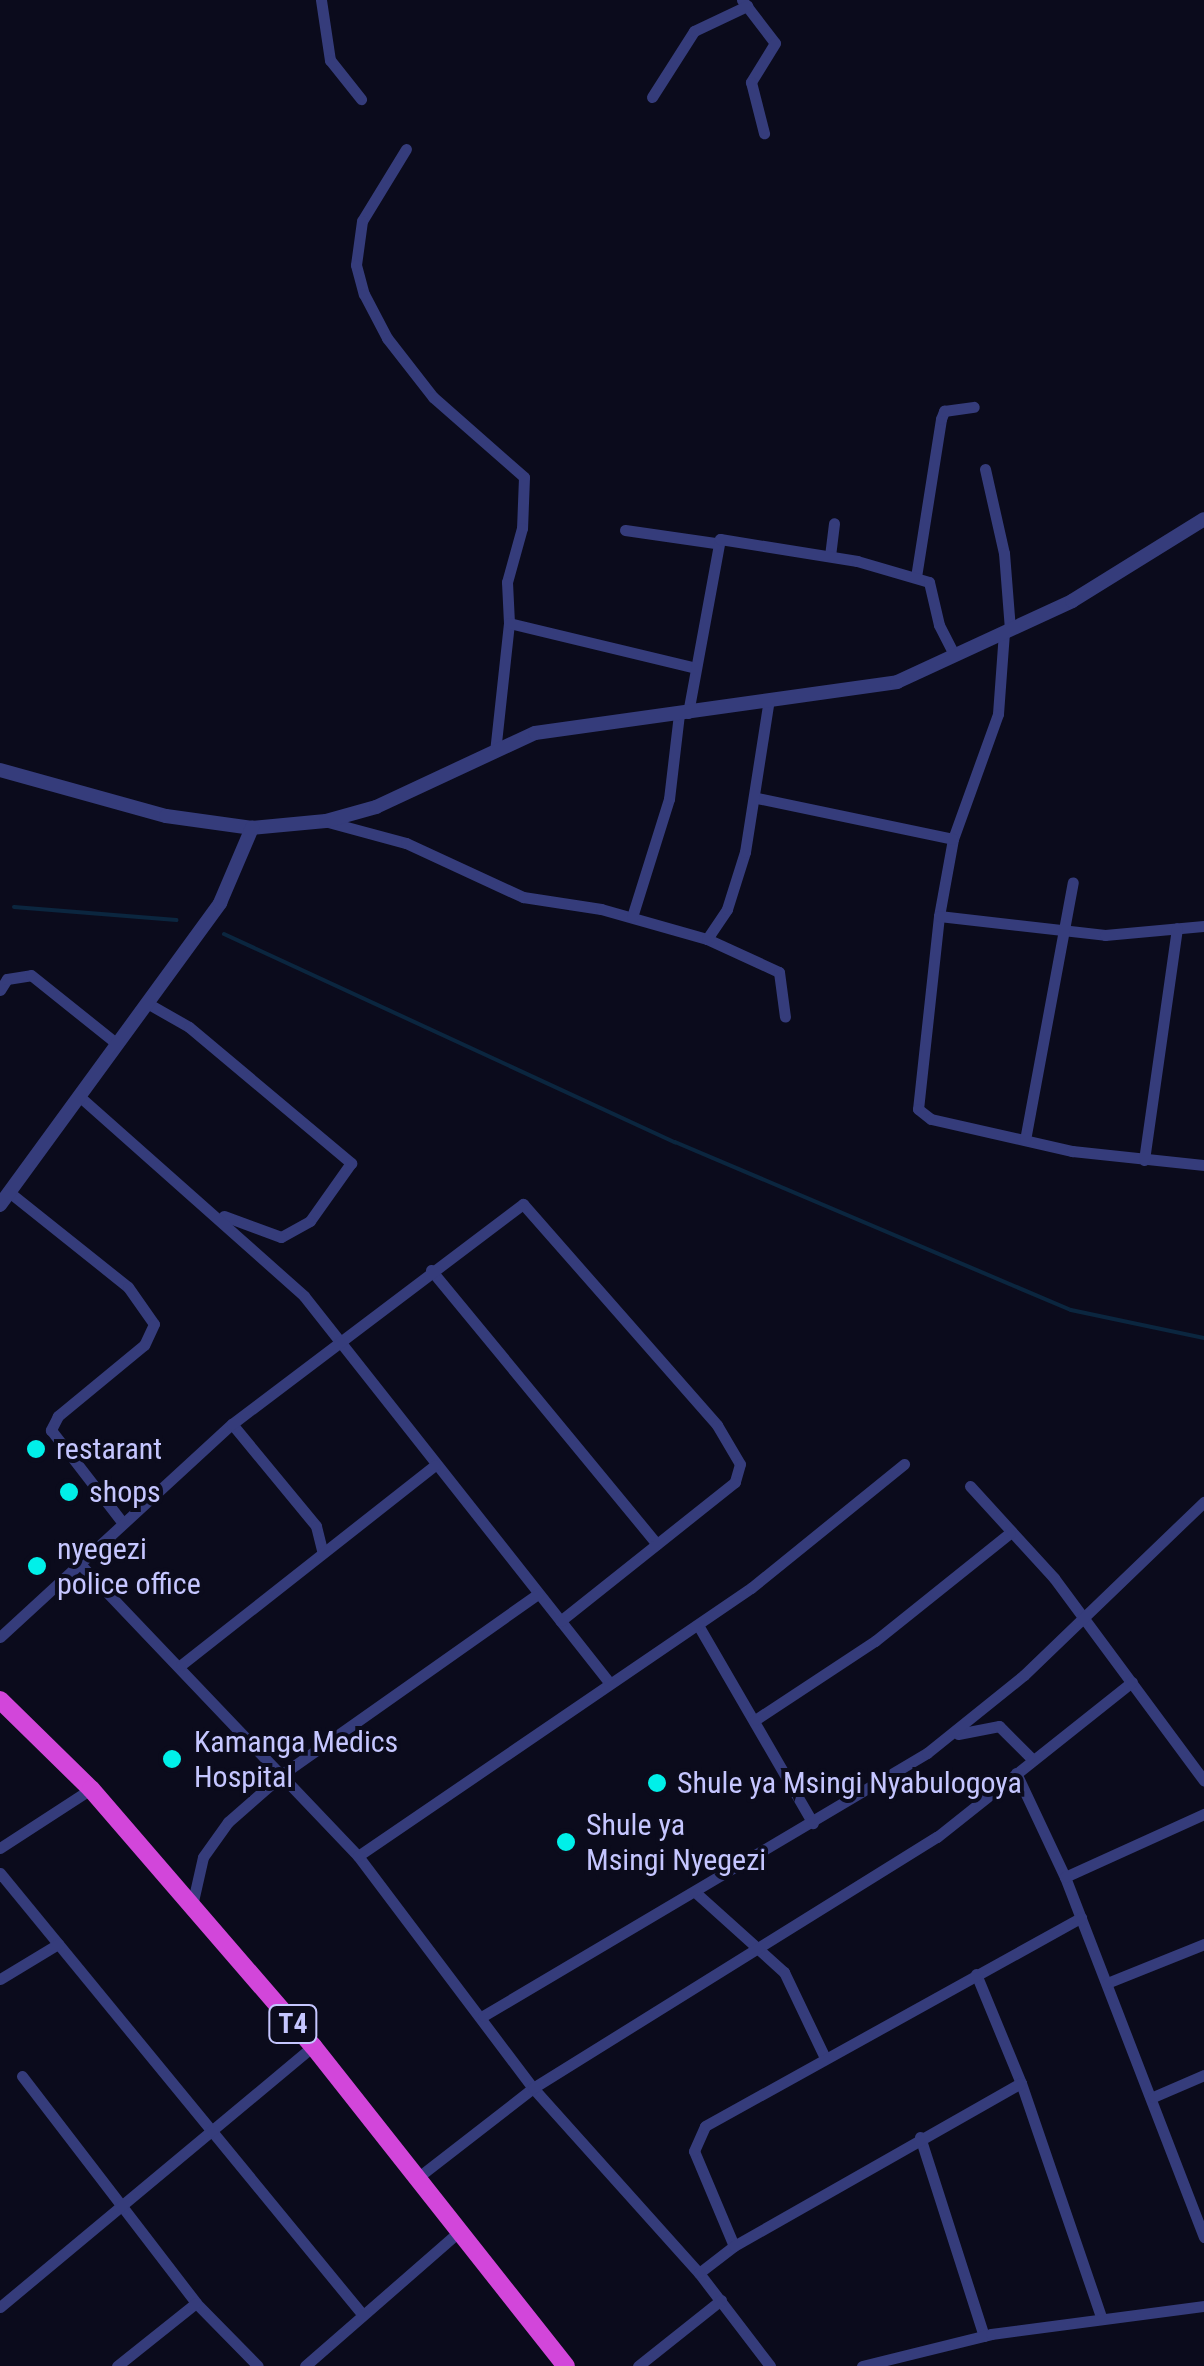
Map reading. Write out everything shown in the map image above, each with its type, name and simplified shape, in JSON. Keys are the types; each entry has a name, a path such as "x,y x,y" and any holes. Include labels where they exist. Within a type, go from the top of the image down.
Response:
{"highway":[{"name":"T4","path":"0,1700 91,1789 191,1910 313,2046 422,2176 566,2366"}],"street":[{"path":"321,0 330,60 361,99"},
{"path":"652,97 694,31 744,3 774,43 751,82 764,133"},
{"path":"406,149 362,221 356,265 364,294 409,370 494,456 523,474 522,528 505,599 509,623 495,751"},
{"path":"916,577 941,419 944,411 974,408"},
{"path":"985,469 1004,553 1007,631 998,714 953,839 939,916 918,1109 932,1119 1025,1140 1144,1160 1204,1164"},
{"path":"0,770 125,808 252,828 326,821 376,807 536,733 768,705 898,682 1120,574 1204,520"},
{"path":"830,556 834,524"},
{"path":"625,530 830,556 916,577 934,585 938,625 953,653"},
{"path":"632,917 668,799 696,668 715,544"},
{"path":"509,623 696,668"},
{"path":"707,939 727,909 757,798 768,705"},
{"path":"757,798 953,839"},
{"path":"326,821 406,843 510,893 632,917 707,939 779,972 785,1017"},
{"path":"122,1522 52,1430 58,1416 144,1345 154,1324 128,1287 4,1198 220,903 252,828"},
{"path":"1025,1140 1067,933 1073,882"},
{"path":"939,916 1067,933 1204,926"},
{"path":"1144,1160 1176,928"},
{"path":"0,990 7,979 30,974 117,1044"},
{"path":"147,1003 190,1027 351,1163 310,1221 281,1237 220,1216"},
{"path":"79,1096 220,1216 339,1338 609,1682"},
{"path":"0,1637 232,1424 515,1206 529,1206 738,1454 738,1477 560,1621"},
{"path":"432,1270 657,1544"},
{"path":"232,1424 316,1526 322,1550"},
{"path":"358,1856 698,1625 904,1464"},
{"path":"181,1665 322,1550 436,1465"},
{"path":"970,1486 1084,1618 1204,1781"},
{"path":"482,2016 813,1823 950,1736 1084,1618 1204,1502"},
{"path":"754,1720 875,1641 1010,1534"},
{"path":"79,1563 284,1772 358,1856 533,2088 699,2273 770,2366"},
{"path":"191,1910 213,1839 284,1772 538,1594"},
{"path":"698,1625 813,1823"},
{"path":"422,2176 533,2088 937,1837 1132,1682"},
{"path":"950,1736 1000,1726 1032,1760"},
{"path":"1016,1773 1065,1877 1153,2096 1204,2237"},
{"path":"0,1848 91,1789"},
{"path":"1065,1877 1204,1814"},
{"path":"0,1873 362,2314"},
{"path":"695,1892 763,1947 784,1972 824,2056"},
{"path":"734,2246 694,2151 696,2138 705,2126 824,2056 1081,1918"},
{"path":"0,1980 58,1944"},
{"path":"1107,1983 1204,1944"},
{"path":"976,1974 1021,2083 1102,2317"},
{"path":"0,2307 122,2210 313,2046"},
{"path":"1153,2096 1204,2075"},
{"path":"22,2076 196,2303 258,2366"},
{"path":"699,2273 734,2246 1021,2083"},
{"path":"920,2137 984,2336"},
{"path":"1190,2200 1204,2195"},
{"path":"305,2366 461,2230"},
{"path":"638,2366 721,2300"},
{"path":"117,2366 196,2303"},
{"path":"862,2366 984,2336 1204,2306"}],"waterway":[{"path":"14,907 176,920"},
{"path":"224,934 675,1142 1071,1310 1204,1338"}],"place":[{"name":"restarant","path":"36,1449"},
{"name":"shops","path":"69,1492"},
{"name":"nyegezi police office","path":"37,1566"},
{"name":"Kamanga Medics Hospital","path":"172,1759"},
{"name":"Shule ya Msingi Nyabulogoya","path":"657,1783"},
{"name":"Shule ya Msingi Nyegezi","path":"566,1842"}]}
